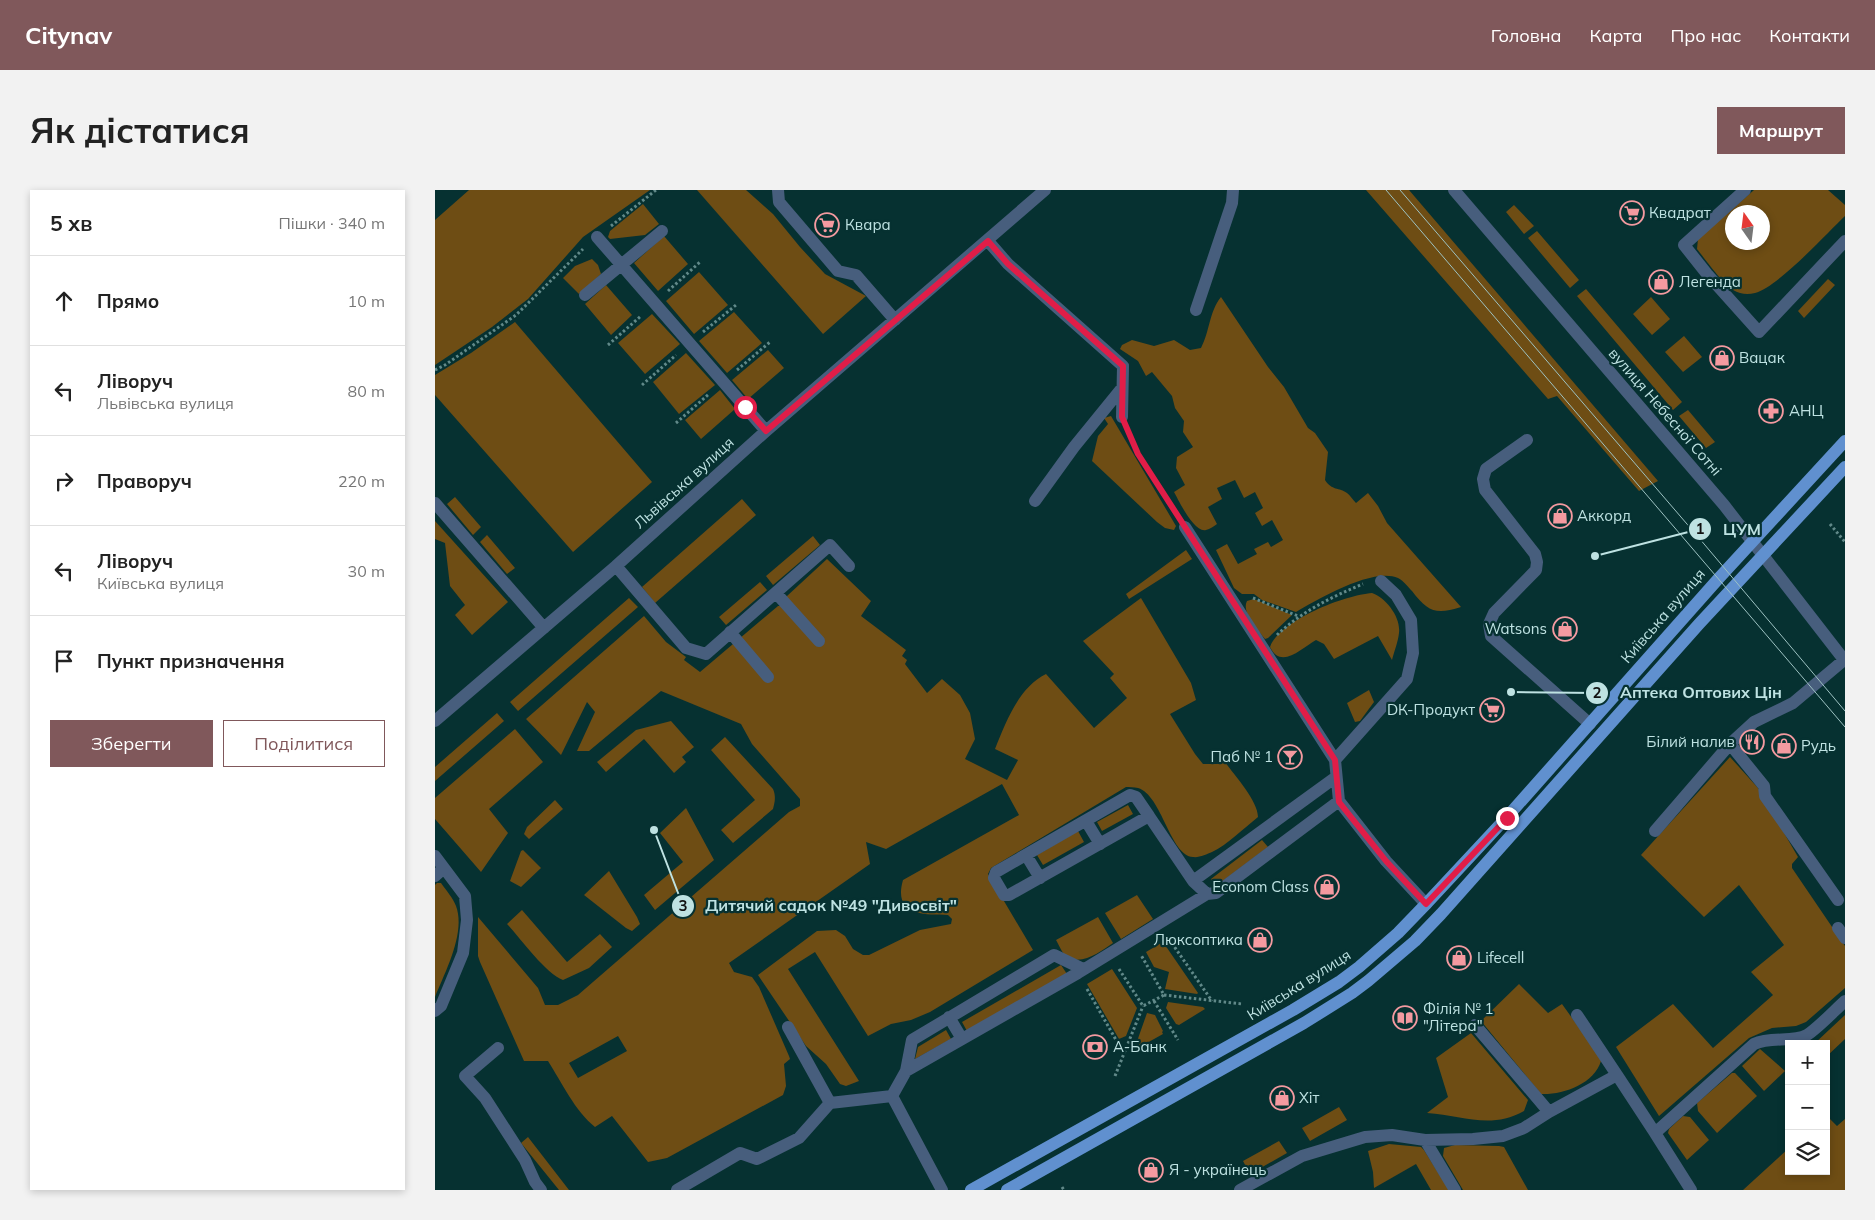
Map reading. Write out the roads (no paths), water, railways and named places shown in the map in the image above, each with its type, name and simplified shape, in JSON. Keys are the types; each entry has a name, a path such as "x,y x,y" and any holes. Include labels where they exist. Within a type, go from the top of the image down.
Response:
{"main road":[{"name":"Київська вулиця","path":"971,1190 1218,1053 1339,982 1398,933 1507,818 1708,590 1845,441"},
{"path":"1008,1190 1304,1023 1352,993 1388,965 1441,914 1699,624 1845,467"}],"street":[{"path":"778,190 779,202 838,271 857,274 895,320"},
{"name":"Львівська вулиця","path":"435,721 616,566 766,431 1045,190"},
{"path":"1196,310 1232,203 1233,190"},
{"name":"вулиця Небесної Сотні","path":"1454,190 1724,505 1844,660"},
{"path":"1745,190 1684,245 1707,274 1759,332 1845,241"},
{"path":"585,295 662,231"},
{"path":"597,237 766,431"},
{"path":"988,241 1008,264 1123,366 1121,388 1122,417"},
{"path":"1035,501 1074,447 1121,388"},
{"path":"1527,440 1486,469 1483,479 1485,490 1535,554 1537,562 1536,570 1494,613 1489,624 1491,636 1590,724"},
{"path":"435,503 544,628"},
{"path":"1185,527 1335,760 1339,802 1386,861 1426,904"},
{"path":"616,566 686,648 706,654 830,545 849,566"},
{"path":"1335,760 1407,679 1413,653 1411,620 1396,594 1381,581"},
{"path":"776,593 819,641"},
{"path":"730,632 768,677"},
{"path":"1655,831 1729,744 1754,722 1793,703 1844,660"},
{"path":"1729,744 1764,786 1765,796 1839,900"},
{"path":"1193,881 1336,777"},
{"path":"1149,816 1009,895 1004,895 994,878 996,872 1130,795 1136,797 1149,816 1193,881 1207,894"},
{"path":"906,1071 1081,971 1207,894 1216,893 1339,802"},
{"path":"1086,821 1100,844"},
{"path":"1026,855 1040,878"},
{"path":"435,856 440,872 465,896 467,920 463,953 441,1006 435,1011"},
{"path":"892,1096 906,1071 912,1040 1054,955 1081,971"},
{"path":"1655,1133 1754,1044 1763,1040 1788,1039 1807,1035 1845,1001"},
{"path":"1577,1016 1691,1190"},
{"path":"949,1017 962,1039"},
{"path":"1475,1025 1549,1112"},
{"path":"788,1027 830,1103"},
{"path":"498,1048 465,1076 488,1102 525,1160 535,1182 541,1190"},
{"path":"1240,1190 1302,1156 1365,1137 1392,1135 1425,1140 1503,1136 1524,1128 1549,1112 1617,1075"},
{"path":"677,1190 740,1153 757,1159 799,1138 830,1103 892,1096"},
{"path":"892,1096 942,1190"},
{"path":"1425,1140 1455,1190"}],"tram line":[{"path":"1386,190 1845,727"},
{"path":"1400,190 1845,711"}],"place":[{"name":"Квадрат","path":"1632,213"},
{"name":"Квара","path":"827,225"},
{"name":"Легенда","path":"1661,282"},
{"name":"Вацак","path":"1722,358"},
{"name":"АНЦ","path":"1771,411"},
{"name":"Аккорд","path":"1560,516"},
{"name":"ЦУМ","path":"1595,556"},
{"name":"Watsons","path":"1565,629"},
{"name":"Аптека Оптових Цін","path":"1511,692"},
{"name":"DК-Продукт","path":"1492,710"},
{"name":"Білий налив","path":"1752,742"},
{"name":"Рудь","path":"1784,746"},
{"name":"Паб № 1","path":"1290,757"},
{"name":"Дитячий садок №49 \"Дивосвіт\"","path":"654,830"},
{"name":"Econom Class","path":"1327,887"},
{"name":"Люксоптика","path":"1260,940"},
{"name":"Lifecell","path":"1459,958"},
{"name":"Філія № 1 \"Літера\"","path":"1405,1018"},
{"name":"А-Банк","path":"1095,1047"},
{"name":"Хіт","path":"1282,1098"},
{"name":"Я - українець","path":"1151,1170"}]}
